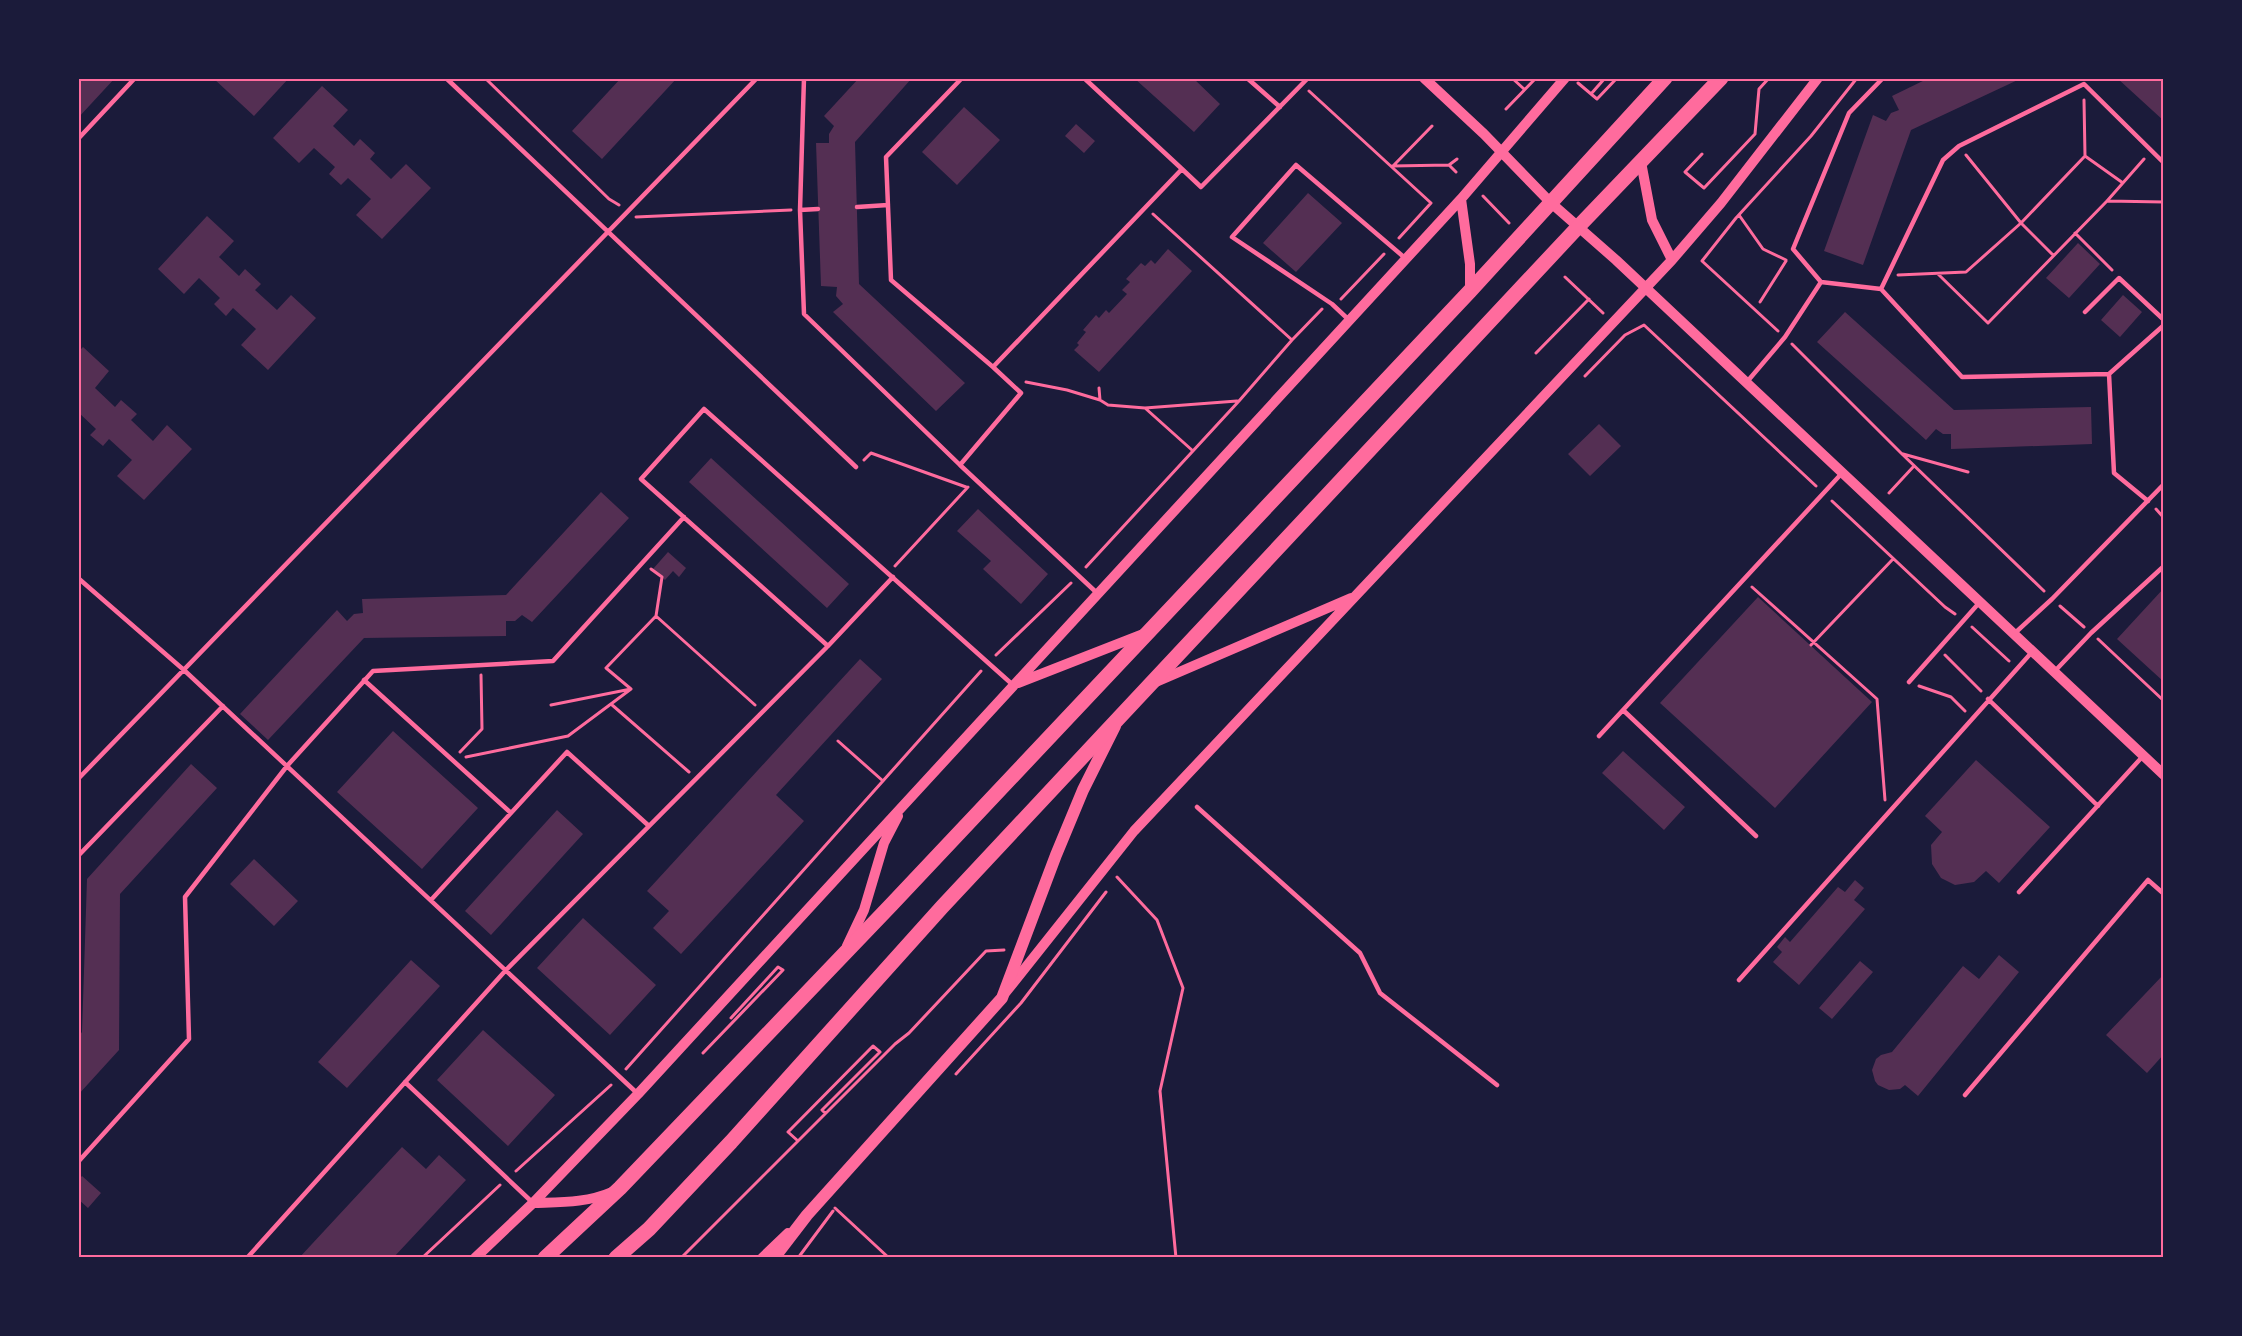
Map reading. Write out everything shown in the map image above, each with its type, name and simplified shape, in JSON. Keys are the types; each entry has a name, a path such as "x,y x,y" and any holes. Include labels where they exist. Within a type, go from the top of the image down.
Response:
{"main road":[{"path":"545,1258 620,1188 842,956 1470,291 1665,78"},
{"path":"616,1258 649,1229 731,1142 942,907 1578,227 1721,78"},
{"path":"774,1258 807,1215 1002,998 1019,949 1083,790 1119,717"}],"street":[{"path":"1424,78 1550,202 1645,287 2164,775"},
{"path":"474,1258 533,1203 638,1094 1461,199 1565,78"},
{"path":"1002,998 1134,831 1672,260 1818,78"},
{"path":"1641,162 1652,220 1672,260"},
{"path":"1461,199 1470,264 1470,291"},
{"path":"1150,684 1356,596"},
{"path":"1013,685 1149,632"},
{"path":"842,956 864,910 884,843 905,802"},
{"path":"533,1203 578,1202 599,1198 620,1188"},
{"path":"762,1258 807,1215"}],"lane":[{"path":"78,139 135,78"},
{"path":"446,78 856,467"},
{"path":"78,779 757,78"},
{"path":"804,78 801,210 804,314 1097,593"},
{"path":"960,465 1021,393 891,280 886,158 962,78"},
{"path":"1084,78 1202,187 1308,78"},
{"path":"1248,78 1280,107"},
{"path":"1883,78 1849,113 1793,249 1821,282 1881,289 1962,377 2109,374 2164,326"},
{"path":"2081,78 2084,84 2164,163"},
{"path":"1881,289 1942,160 1959,146 2084,84"},
{"path":"1349,320 1332,304 1232,237 1296,165 1405,258"},
{"path":"993,367 1182,169"},
{"path":"857,207 888,205"},
{"path":"801,210 818,209"},
{"path":"2085,312 2119,278 2164,320"},
{"path":"1746,383 1785,337 1821,282"},
{"path":"2109,374 2114,473 2148,501"},
{"path":"828,646 641,479 704,409 1013,685"},
{"path":"1599,736 1843,472"},
{"path":"2013,634 2052,599 2164,484"},
{"path":"78,1162 189,1039 185,897 287,766 372,671 553,661 684,517"},
{"path":"2054,672 2091,633 2164,566"},
{"path":"247,1258 506,970 828,646 893,577"},
{"path":"78,578 185,670 638,1094"},
{"path":"1909,682 1980,603"},
{"path":"1739,980 2032,652"},
{"path":"364,680 511,813"},
{"path":"1988,699 2098,806"},
{"path":"78,856 223,706"},
{"path":"1623,710 1756,836"},
{"path":"431,900 567,752 649,826"},
{"path":"2019,892 2144,756"},
{"path":"1197,807 1360,952 1380,993 1497,1085"},
{"path":"1965,1095 2148,880 2164,894"},
{"path":"405,1082 533,1203"}],"path":[{"path":"485,78 609,199 638,219 801,210"},
{"path":"1512,78 1524,89"},
{"path":"1506,109 1536,78"},
{"path":"1591,94 1605,78"},
{"path":"1578,83 1597,99 1617,78"},
{"path":"1702,154 1685,172 1704,188 1755,134 1759,89 1769,78"},
{"path":"1857,78 1811,136 1739,215 1702,261 1785,337 2052,599 2164,701"},
{"path":"1887,275 1966,272 2021,223 2085,156 2084,84"},
{"path":"422,1258 619,1078 988,663 1078,575 1319,311 1343,298 1431,203 1302,85"},
{"path":"1392,166 1432,126"},
{"path":"1959,146 2021,223 2053,255"},
{"path":"1938,273 1989,323 2107,201 2151,151"},
{"path":"2085,156 2123,183"},
{"path":"1392,166 1449,165 1457,159"},
{"path":"1449,165 1456,172"},
{"path":"1482,195 1510,224"},
{"path":"2107,201 2164,202"},
{"path":"1145,208 1292,340"},
{"path":"1739,215 1763,249 1786,260"},
{"path":"2075,233 2119,278"},
{"path":"1760,302 1793,249"},
{"path":"1565,277 1605,315"},
{"path":"1536,353 1589,299"},
{"path":"1583,378 1625,335 1644,325"},
{"path":"1013,386 1027,382 1100,400 1108,405 1145,408 1239,401"},
{"path":"1100,388 1100,400"},
{"path":"1145,408 1193,451"},
{"path":"856,467 871,453 968,488"},
{"path":"1901,453 1968,472"},
{"path":"1889,493 1914,466"},
{"path":"888,573 976,480"},
{"path":"1812,644 1893,559"},
{"path":"631,689 606,668 656,616 662,577 643,562"},
{"path":"1744,580 1812,644 1877,699 1886,814"},
{"path":"656,616 763,711"},
{"path":"1939,648 1988,699"},
{"path":"452,760 482,729 481,665"},
{"path":"1909,682 1951,697 1972,718"},
{"path":"452,760 568,736 631,689"},
{"path":"551,705 631,689"},
{"path":"611,704 696,778"},
{"path":"838,741 883,781"},
{"path":"951,1080 1021,1003 1117,877 1157,920 1183,988 1160,1091 1176,1258"},
{"path":"681,1258 825,1113 909,1033 986,951 1019,949"},
{"path":"703,1053 783,970 778,967 731,1018"},
{"path":"798,1141 789,1132 873,1046 880,1052 822,1110 825,1113"},
{"path":"798,1258 835,1208 888,1258"}],"building":[{"path":"78,78 115,78 78,118"},
{"path":"213,78 289,78 254,116"},
{"path":"621,78 677,78 602,159 572,131"},
{"path":"859,78 912,78 855,142 859,284 965,383 936,411 833,312 843,304 836,296 837,287 821,286 816,143 829,143 829,134 834,126 824,116"},
{"path":"1134,78 1193,78 1220,104 1194,132"},
{"path":"1929,78 2022,78 1911,130 1863,265 1824,251 1873,115 1886,121 1891,113 1899,110 1892,96"},
{"path":"2117,78 2164,78 2164,121"},
{"path":"322,86 348,110 333,126 354,146 360,139 375,153 370,159 391,179 406,164 431,188 382,239 356,215 371,199 348,178 341,185 329,174 335,167 314,148 299,163 273,138"},
{"path":"964,107 1000,140 957,185 922,152"},
{"path":"1076,124 1095,141 1084,153 1065,136"},
{"path":"1308,193 1342,223 1296,272 1263,243"},
{"path":"207,216 234,241 219,257 239,276 245,269 261,284 255,290 277,310 291,295 316,318 268,370 241,345 256,329 233,308 226,316 214,304 220,298 199,278 184,294 158,269"},
{"path":"2078,243 2100,264 2069,298 2046,278"},
{"path":"1168,249 1192,271 1099,372 1074,350 1086,332 1083,330 1096,315 1099,318 1106,310 1109,313 1127,294 1122,290 1130,282 1126,279 1141,263 1145,266 1151,260 1155,264"},
{"path":"2123,295 2142,312 2120,337 2101,320"},
{"path":"1845,312 1954,410 2091,407 2092,444 1951,449 1951,434 1943,434 1936,429 1926,440 1817,342"},
{"path":"83,347 109,371 95,388 115,407 121,400 137,414 131,420 153,441 167,425 192,449 144,500 117,476 132,460 109,439 103,446 90,435 96,429 78,412 78,352"},
{"path":"1599,424 1621,446 1590,476 1568,454"},
{"path":"711,458 849,584 827,608 689,482"},
{"path":"601,492 629,518 532,622 522,615 515,621 506,621 506,636 364,638 268,740 240,714 337,610 347,621 354,614 363,613 362,599 506,595"},
{"path":"978,509 1048,574 1021,604 983,569 991,561 957,531"},
{"path":"668,552 686,568 679,577 673,571 665,580 653,569"},
{"path":"2164,588 2164,682 2117,639"},
{"path":"1758,597 1872,702 1775,808 1660,703"},
{"path":"860,659 882,679 776,795 804,821 681,954 653,928 669,911 647,891"},
{"path":"393,731 478,808 422,869 337,792"},
{"path":"1623,751 1685,807 1664,830 1602,773"},
{"path":"1976,760 2050,827 1999,883 1986,871 1974,882 1955,885 1941,878 1932,864 1931,845 1942,832 1925,816"},
{"path":"191,764 217,788 120,894 119,1050 78,1095 78,1037 82,1032 87,879"},
{"path":"557,810 583,834 491,935 465,911"},
{"path":"254,859 298,901 274,926 230,884"},
{"path":"1855,880 1864,888 1854,900 1865,909 1799,985 1773,962 1782,952 1777,947 1785,937 1790,942 1838,887 1845,892"},
{"path":"583,918 656,985 610,1035 537,968"},
{"path":"1999,955 2019,972 1918,1096 1905,1085 1900,1089 1889,1090 1878,1085 1872,1070 1876,1059 1892,1052 1963,966 1979,979"},
{"path":"411,960 440,986 347,1088 318,1062"},
{"path":"1860,961 1873,972 1832,1019 1819,1008"},
{"path":"2164,974 2164,1054 2147,1073 2106,1035"},
{"path":"483,1030 555,1095 508,1146 437,1080"},
{"path":"402,1147 426,1169 439,1155 466,1180 393,1258 299,1258"},
{"path":"82,1176 101,1193 88,1208 78,1199 78,1180"}]}
